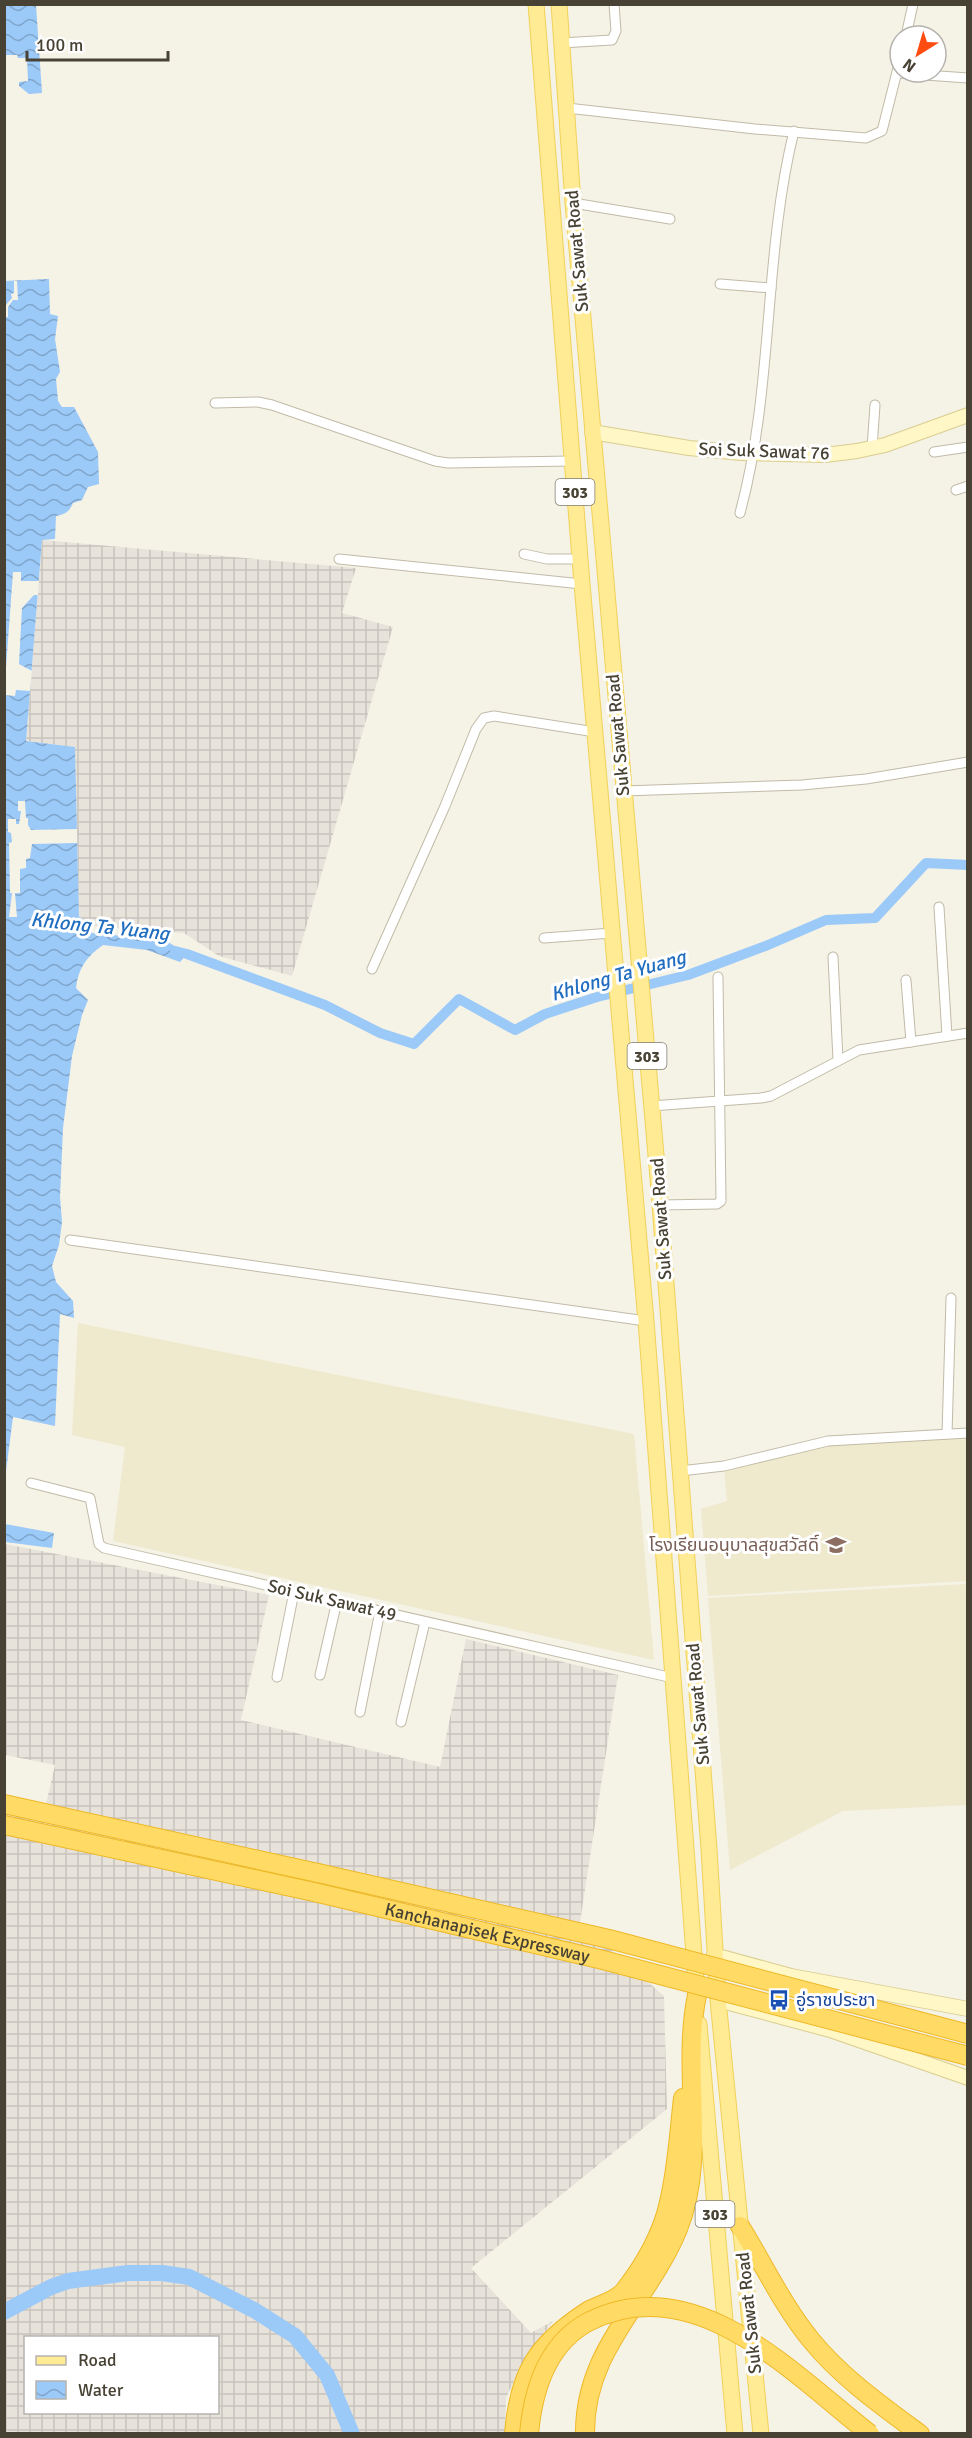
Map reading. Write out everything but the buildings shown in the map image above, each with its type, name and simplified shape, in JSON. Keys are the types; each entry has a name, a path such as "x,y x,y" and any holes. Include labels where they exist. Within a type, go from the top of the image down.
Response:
{"highway":[{"name":"Kanchanapisek Expressway","path":"4,1804 609,1939 968,2034"},
{"name":"Kanchanapisek Expressway","path":"4,1824 314,1892 591,1958 968,2056"},
{"path":"514,2433 519,2398 525,2378 538,2355 554,2335 567,2325 594,2308 619,2297 657,2235 669,2204 697,1995"},
{"path":"585,2433 592,2385 604,2352 648,2287 678,2227 690,2186 693,2136 690,2037"},
{"path":"740,2226 811,2340 841,2372 920,2433"},
{"path":"529,2433 532,2404 544,2370 558,2347 581,2326 608,2312 643,2307 668,2309 701,2316 737,2333 785,2363 870,2433"}],"main road":[{"name":"Suk Sawat Road","path":"536,4 582,584 646,1321 697,1995 735,2433"},
{"name":"Suk Sawat Road","path":"559,4 592,432 660,1204 709,1849 714,1955 761,2433"},
{"name":"Soi Suk Sawat 76","path":"592,432 689,448 825,455 872,448 968,415"},
{"path":"627,1108 651,1106"},
{"path":"714,1955 791,1976 968,2009"},
{"path":"697,1995 830,2030 968,2078"}],"street":[{"path":"561,43 612,40 616,32 614,4"},
{"path":"909,24 913,4"},
{"path":"948,77 968,78"},
{"path":"567,108 755,129 867,138 882,131 894,84"},
{"path":"740,513 754,452 781,193 794,131"},
{"path":"573,203 670,219"},
{"path":"720,284 771,288"},
{"path":"215,403 258,402 272,405 435,461 448,463 573,461"},
{"path":"872,448 875,405"},
{"path":"934,452 968,447"},
{"path":"956,490 968,486"},
{"path":"524,554 547,559 580,559"},
{"path":"339,559 582,584"},
{"path":"372,969 445,806 476,729 484,718 494,716 595,732"},
{"path":"623,791 802,785 866,778 968,762"},
{"path":"939,907 947,1036"},
{"path":"544,938 612,933"},
{"path":"833,957 838,1060"},
{"path":"660,1204 717,1204 721,1201 718,977"},
{"path":"906,980 911,1042"},
{"path":"651,1106 750,1100 771,1096 859,1050 968,1033"},
{"path":"70,1240 646,1321"},
{"path":"947,1434 951,1298"},
{"path":"680,1471 724,1466 828,1441 968,1433"},
{"name":"Soi Suk Sawat 49","path":"31,1483 90,1498 99,1544 104,1548 673,1678"},
{"path":"277,1677 294,1592"},
{"path":"320,1675 337,1601"},
{"path":"360,1712 380,1611"},
{"path":"401,1722 425,1622"}],"shaded area":[{"path":"42,540 356,568 342,613 393,627 292,976 219,956 184,933 89,926 79,916 75,747 26,741"},
{"path":"78,1323 634,1434 654,1660 113,1541 125,1447 72,1435"},
{"name":"โรงเรียนอนุบาลสุขสวัสดิ์","path":"967,1437 967,1581 708,1596 701,1509 727,1501 724,1470 828,1445"},
{"path":"5,1544 269,1595 241,1720 440,1767 466,1639 618,1675 580,1922 664,1996 667,2109 471,2268 531,2333 553,2321 523,2362 506,2398 505,2433 5,2433 4,1811 43,1817 55,1765 5,1755"},
{"path":"967,1584 967,1805 843,1811 730,1870 708,1598"}],"water":[{"path":"4,5 36,5 42,93 29,94 19,86 19,82 28,81 27,58 5,55"},
{"path":"49,279 50,314 58,316 55,339 60,372 56,379 58,401 62,407 74,407 98,452 99,484 88,487 82,500 73,503 65,513 56,516 55,539 42,540 26,741 75,747 79,916 90,926 92,933 165,940 187,954 180,962 147,950 103,945 88,958 79,974 76,988 88,1000 72,1056 63,1128 60,1197 62,1222 59,1245 52,1266 56,1282 73,1301 74,1318 60,1314 55,1426 13,1417 5,1479 4,281"},
{"path":"5,1524 54,1533 52,1548 5,1542"}],"pier":[{"path":"14,281 17,281 18,300 13,300 8,307 8,317 5,317 5,306 12,298 11,294 14,293"},
{"path":"13,572 21,572 21,581 39,581 38,595 34,595 22,608 19,664 32,671 30,691 16,690 15,696 4,695"},
{"path":"18,801 25,801 26,818 28,818 31,830 77,829 77,843 32,844 30,858 26,859 26,868 20,869 20,893 15,893 17,917 9,917 12,893 10,893 9,843 12,842 11,833 8,832 8,819 16,819 16,824 19,824 21,811 18,811"}],"waterway":[{"name":"Khlong Ta Yuang","path":"175,951 325,1005 380,1033 414,1044 459,999 515,1030 545,1014 597,997 688,975 826,920 875,918 926,863 968,865"},
{"path":"4,2312 51,2287 68,2281 128,2273 162,2273 189,2277 254,2310 295,2336 327,2375 352,2434"}],"place":[{"name":"โรงเรียนอนุบาลสุขสวัสดิ์","path":"836,1545"},
{"name":"อู่ราชประชา","path":"779,2000"}]}
